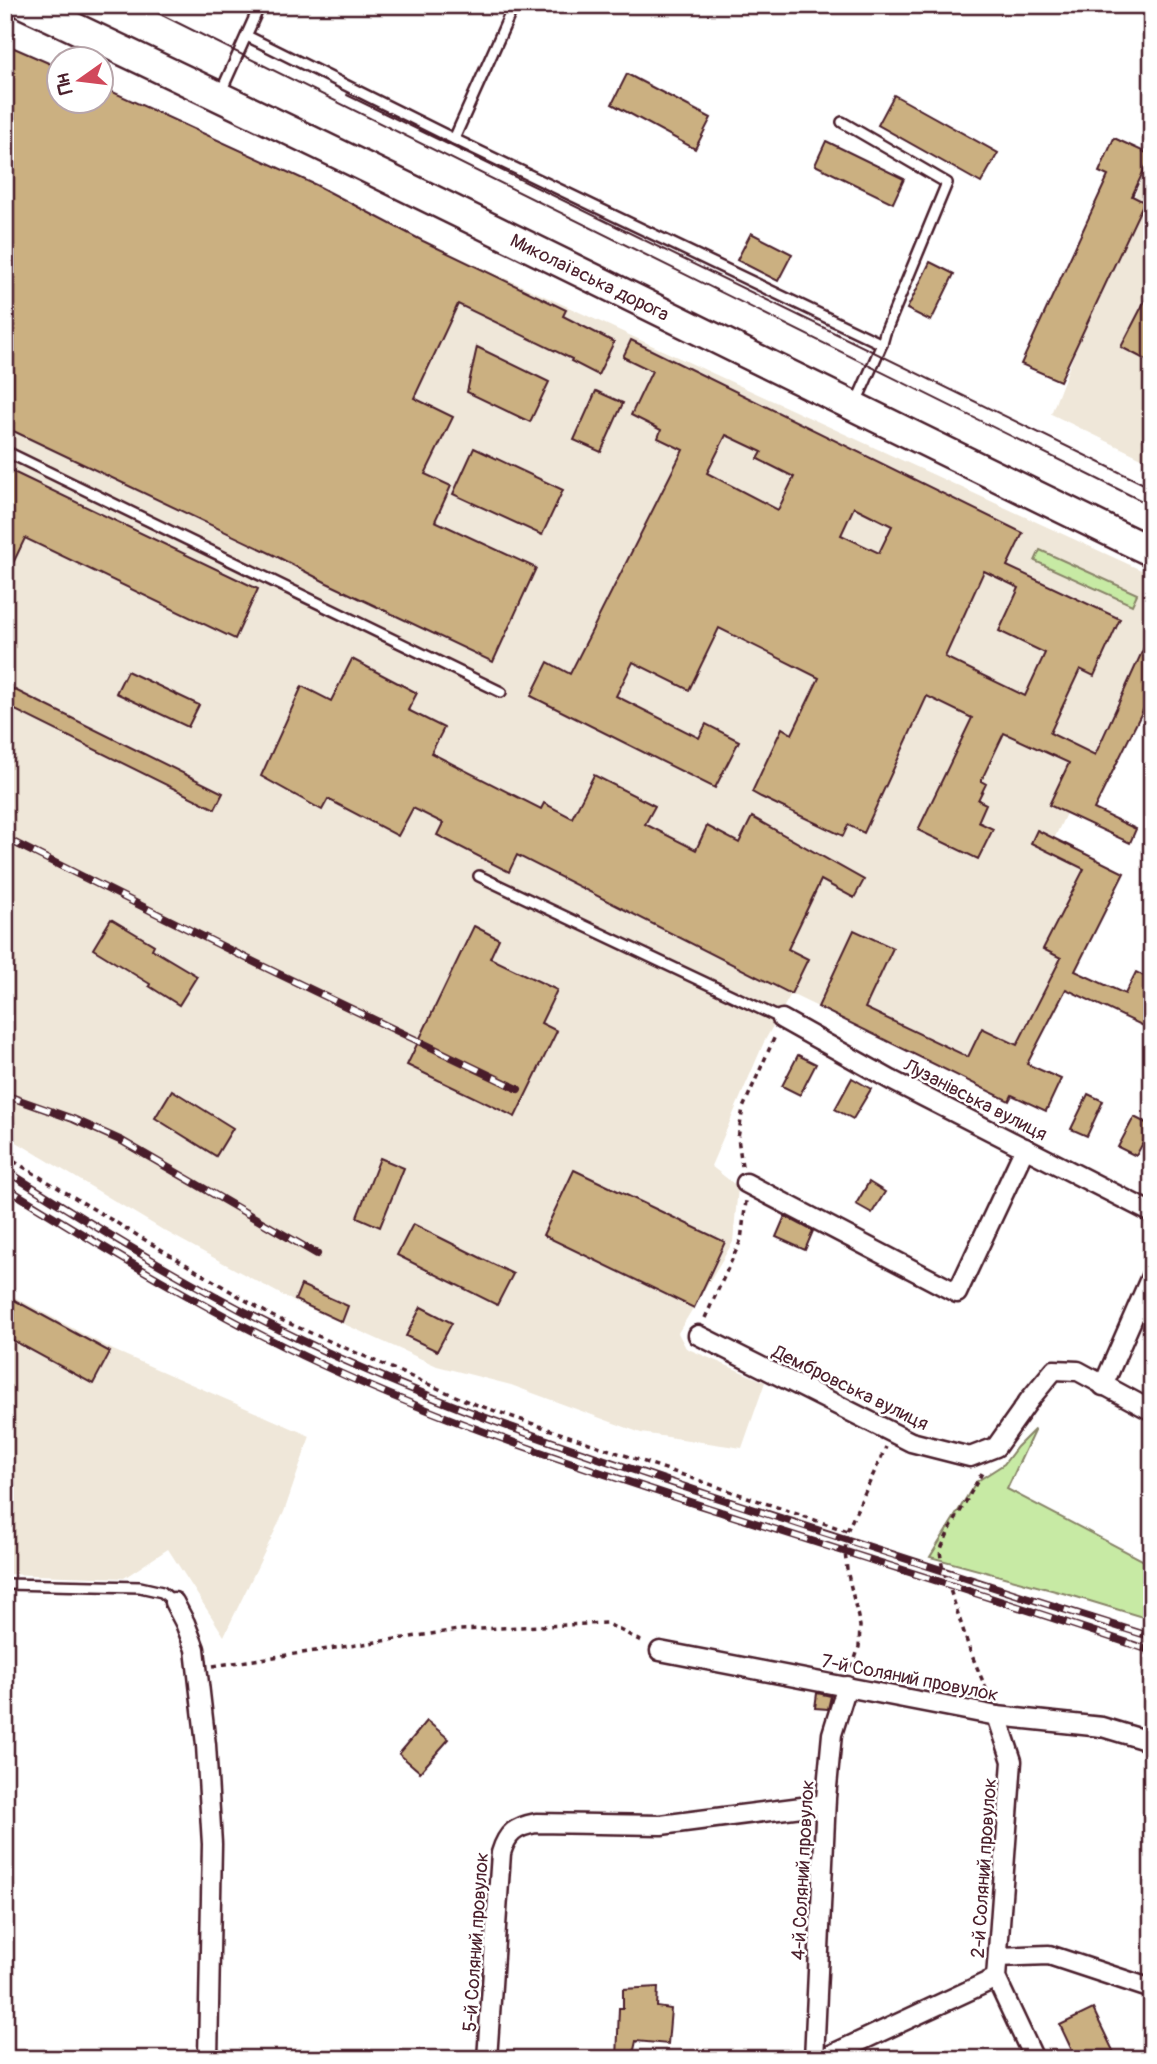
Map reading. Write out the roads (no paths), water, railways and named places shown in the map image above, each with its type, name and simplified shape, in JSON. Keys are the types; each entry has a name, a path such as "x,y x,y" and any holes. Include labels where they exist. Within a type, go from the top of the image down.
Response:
{"main road":[{"name":"Миколаївська дорога","path":"26,5 219,96 1152,552"}],"street":[{"name":"Лузанівська вулиця","path":"782,1019 891,1080 1152,1213"},
{"path":"746,1183 957,1293 1025,1148"},
{"path":"1152,1274 1103,1386 1152,1411"},
{"name":"Дембровська вулиця","path":"698,1335 911,1443 970,1457 996,1447 1054,1370 1078,1371 1103,1386"},
{"path":"174,1602 195,1649 206,1745 212,1844 208,2059"},
{"name":"7-й Соляний провулок","path":"660,1651 997,1716 1102,1727 1152,1742"},
{"name":"4-й Соляний провулок","path":"814,2059 825,1804 832,1734 847,1686"},
{"name":"2-й Соляний провулок","path":"997,1716 1012,1761 996,1978 1034,2059"},
{"name":"5-й Соляний провулок","path":"487,2059 501,1853 505,1840 513,1832 536,1823 661,1825 825,1804"},
{"path":"998,1957 1049,1955 1152,1989"},
{"path":"822,2059 996,1978"}],"lane":[{"path":"219,96 260,5"},
{"path":"454,139 514,5"},
{"path":"247,36 454,139 883,344"},
{"path":"842,122 947,183 885,333 883,344 855,406"},
{"path":"5,451 501,692"},
{"path":"479,876 782,1019"},
{"path":"5,1584 140,1587 162,1592 174,1602"}],"tram line":[{"path":"142,5 1152,506"},
{"path":"347,95 1152,488"}],"railway":[{"path":"5,838 518,1089"},
{"path":"5,1095 73,1119 122,1141 317,1254"},
{"path":"5,1170 121,1242 239,1309 320,1349 416,1391 513,1428 662,1479 1152,1637"},
{"path":"5,1187 239,1324 320,1364 419,1407 622,1480 1152,1651"}]}
